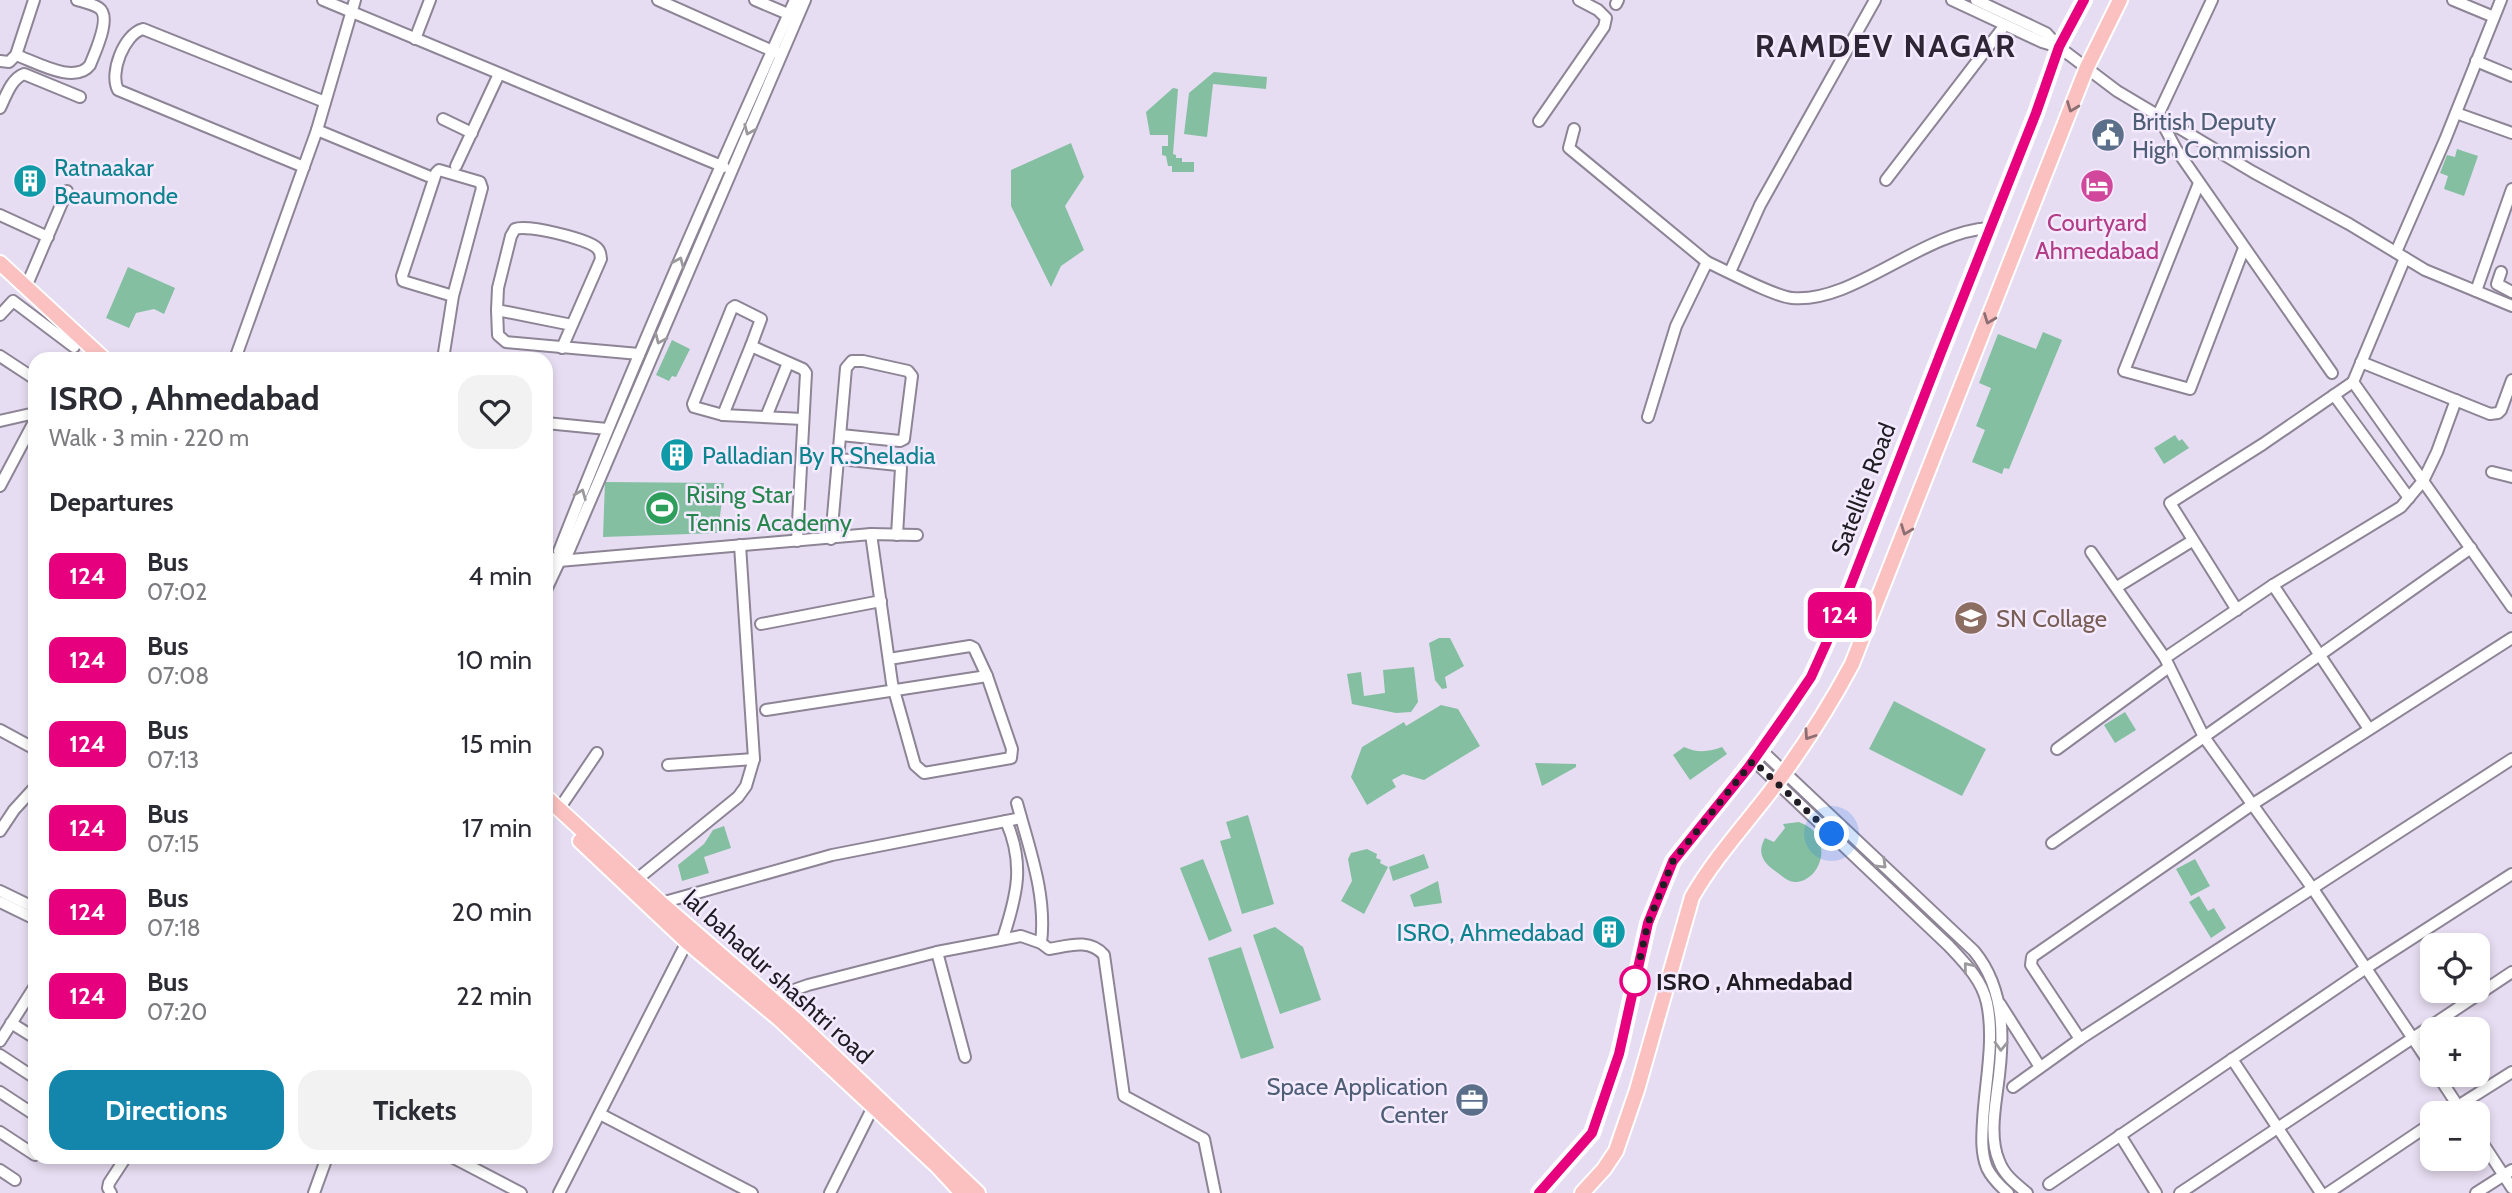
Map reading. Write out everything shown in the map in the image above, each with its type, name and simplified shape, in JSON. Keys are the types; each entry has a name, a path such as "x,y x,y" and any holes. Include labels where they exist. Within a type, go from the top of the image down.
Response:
{"main road":[{"name":"Satellite Road","path":"1539,1193 1592,1133 1619,1054 1648,923 1673,861 1757,755 1811,677 1839,615 2036,113 2059,47 2084,0"},
{"path":"1582,1193 1616,1151 1637,1090 1692,897 1703,878 1781,776 1832,701 1852,664 2087,67 2120,0"},
{"path":"0,264 26,287 86,352"},
{"path":"0,274 77,342 93,352"},
{"path":"553,808 938,1167 962,1193"},
{"name":"lal bahadur shashtri road","path":"553,808 661,903 690,936 771,998 978,1193"}],"street":[{"path":"0,61 9,62 16,55 34,0"},
{"path":"16,55 71,75 86,71 105,22 104,13 99,8 78,0"},
{"path":"323,0 731,171"},
{"path":"237,352 317,130 355,0"},
{"path":"415,39 430,0"},
{"path":"659,0 776,53"},
{"path":"755,0 788,14"},
{"path":"553,575 560,560 567,555 731,171 794,0"},
{"path":"560,560 559,551 607,429 720,166 776,53 806,0"},
{"path":"1539,121 1604,27 1605,18 1598,10 1579,0"},
{"path":"1730,272 1760,205 1875,0"},
{"path":"1952,0 2042,42 2059,47"},
{"path":"1976,0 2046,33 2059,47 2117,91 2425,270 2512,306"},
{"path":"2158,115 2212,0"},
{"path":"2453,0 2494,17"},
{"path":"2237,610 2170,503 2353,382 2501,0"},
{"path":"1886,180 2005,24"},
{"path":"303,167 118,90 114,82 115,70 129,37 143,29 325,102"},
{"path":"2476,61 2512,76"},
{"path":"0,108 17,77 24,74 80,97"},
{"path":"456,166 499,74"},
{"path":"2456,113 2512,133"},
{"path":"2158,115 2176,149 2332,373"},
{"path":"443,119 472,133"},
{"path":"1573,129 1569,148 1707,262 1790,298 1809,298 1842,289 1947,237 1969,230 1989,229"},
{"path":"317,130 428,176"},
{"path":"444,352 453,296 482,188 480,182 439,170 402,276 403,281 453,296"},
{"path":"2199,183 2124,371 2190,389 2244,248"},
{"path":"2476,291 2512,189"},
{"path":"26,287 67,191"},
{"path":"0,215 48,237"},
{"path":"562,348 601,258 600,252 595,246 585,242 528,227 515,229 498,288 496,323 498,335 502,340 562,348 639,354"},
{"path":"1648,416 1675,326 1707,262"},
{"path":"2501,272 2497,285 2512,292"},
{"path":"0,315 13,301 77,342 72,352"},
{"path":"723,415 761,319 735,306 694,407 723,415 803,419"},
{"path":"497,310 572,325"},
{"path":"751,346 803,369 806,373 797,541"},
{"path":"0,356 28,374"},
{"path":"831,539 846,368 852,361 863,361 908,371 912,376 907,435 904,439 900,441 841,435"},
{"path":"2361,362 2490,414 2498,413 2512,380"},
{"path":"766,417 788,363"},
{"path":"2353,382 2512,607"},
{"path":"2334,395 2409,498"},
{"path":"2057,749 2237,610 2401,507 2423,481 2456,400"},
{"path":"0,421 28,415"},
{"path":"553,424 607,429"},
{"path":"0,486 28,434"},
{"path":"839,459 895,463 901,468 897,535"},
{"path":"2492,472 2512,477"},
{"path":"553,558 560,560 871,534 917,535"},
{"path":"871,534 888,659 892,683 915,765 924,773 1008,760 1012,756 987,676 974,648 970,646 888,659"},
{"path":"2117,587 2192,541"},
{"path":"636,880 738,797 746,786 754,759 740,545"},
{"path":"2052,843 2320,657 2470,548"},
{"path":"2091,552 2167,663 2204,737 2313,889 2420,1049"},
{"path":"2273,585 2369,729"},
{"path":"761,624 881,601"},
{"path":"2080,1039 2031,965 2032,957 2253,804 2512,638"},
{"path":"766,710 987,676"},
{"path":"0,730 28,745"},
{"path":"553,808 597,753"},
{"path":"1757,755 1974,951 1988,971 1999,1003 2040,1067"},
{"path":"667,765 754,759"},
{"path":"2013,1087 2080,1039 2512,759"},
{"path":"1781,776 1973,972 1986,1002 1990,1038 1983,1157 1988,1170 2007,1193"},
{"path":"0,831 28,795"},
{"path":"1017,803 1041,895 1044,919 1041,943"},
{"path":"661,903 832,855 1021,817"},
{"path":"1003,938 1019,871 1017,852 1006,821"},
{"path":"2049,1184 2366,968 2512,874"},
{"path":"0,891 28,905"},
{"path":"0,902 28,916"},
{"path":"559,1193 690,936"},
{"path":"771,998 820,981 937,951 1003,938 1021,936 1049,949 1081,944 1098,948 1104,954 1124,1096 1204,1139 1215,1193"},
{"path":"937,951 965,1056"},
{"path":"2180,1193 2512,972"},
{"path":"0,1041 28,1000"},
{"path":"1986,1002 1999,1003"},
{"path":"1999,1003 2002,1038 1994,1141 2000,1165 2027,1193"},
{"path":"11,1023 28,1034"},
{"path":"0,1055 28,1073"},
{"path":"2232,1059 2321,1193"},
{"path":"2473,1101 2512,1072"},
{"path":"0,1092 28,1110"},
{"path":"830,1193 873,1107"},
{"path":"600,1114 752,1193"},
{"path":"2328,1193 2420,1131"},
{"path":"0,1132 28,1150"},
{"path":"2120,1135 2156,1193"},
{"path":"1982,1141 1994,1141"},
{"path":"2490,1150 2508,1172 2512,1188"},
{"path":"111,1193 108,1183 121,1164"},
{"path":"314,1193 324,1164"},
{"path":"465,1164 521,1193"},
{"path":"0,1170 15,1180"},
{"path":"2476,1193 2508,1172"}],"green space":[{"path":"1214,72 1267,77 1266,89 1213,84 1207,137 1184,134 1189,93"},
{"path":"1173,88 1178,89 1173,154 1176,158 1182,158 1182,162 1194,162 1194,172 1172,172 1172,166 1168,166 1166,156 1162,155 1162,146 1168,146 1168,135 1150,135 1146,112"},
{"path":"1071,143 1084,177 1065,206 1084,250 1061,266 1051,287 1011,206 1011,170"},
{"path":"2457,149 2478,156 2464,196 2444,189 2448,176 2440,173 2447,155 2455,157"},
{"path":"128,267 175,288 164,314 154,309 136,313 129,328 106,318"},
{"path":"2043,332 2062,340 2009,469 2004,468 2002,474 1972,462 1985,430 1976,426 1991,388 1979,383 1998,334 2036,349"},
{"path":"672,340 690,349 676,377 672,376 669,381 656,375"},
{"path":"2175,435 2189,448 2164,464 2154,448"},
{"name":"Rising Star Tennis Academy","path":"605,482 724,483 718,533 603,537"},
{"path":"1439,638 1450,638 1464,666 1445,677 1447,688 1442,689 1435,680 1429,643"},
{"path":"1414,667 1418,702 1411,712 1396,713 1352,704 1347,674 1361,672 1364,696 1385,693 1383,670"},
{"path":"1894,701 1986,749 1962,796 1869,749"},
{"path":"1441,705 1458,709 1480,746 1424,780 1403,774 1392,780 1396,787 1367,805 1351,777 1362,747 1404,722 1406,726"},
{"path":"2125,712 2136,730 2115,743 2104,725"},
{"path":"1684,747 1703,751 1722,747 1727,754 1690,780 1673,755"},
{"path":"1535,763 1576,764 1576,767 1542,786"},
{"path":"1248,815 1274,904 1242,914 1220,841 1231,838 1226,822"},
{"path":"1799,822 1816,834 1820,841 1821,856 1811,876 1794,882 1769,866 1761,854 1761,849 1765,838 1774,842 1785,828 1783,824"},
{"path":"724,826 731,848 704,857 709,873 682,881 678,865 704,844 713,830"},
{"path":"1367,849 1377,854 1376,858 1381,860 1380,863 1388,867 1364,914 1341,901 1352,881 1348,859 1351,853"},
{"path":"1424,854 1429,868 1393,881 1389,867"},
{"path":"1203,859 1232,931 1209,941 1180,868"},
{"path":"2195,859 2210,886 2191,896 2176,869"},
{"path":"1438,881 1442,903 1414,907 1410,895"},
{"path":"2199,896 2208,911 2214,908 2226,928 2211,938 2189,902"},
{"path":"1275,927 1303,947 1321,1000 1280,1014 1253,935"},
{"path":"1241,947 1274,1048 1241,1059 1208,958"}],"bus line":[{"name":"124","path":"1539,1193 1592,1133 1619,1054 1648,923 1673,861 1748,768 1811,677 1839,615 2036,113 2059,47 2084,0"}],"place":[{"name":"British Deputy High Commission","path":"2108,135"},
{"name":"Ratnaakar Beaumonde","path":"30,181"},
{"name":"Courtyard Ahmedabad","path":"2097,186"},
{"name":"Palladian By R.Sheladia","path":"677,455"},
{"name":"Rising Star Tennis Academy","path":"662,508"},
{"name":"SN Collage","path":"1971,618"},
{"name":"ISRO, Ahmedabad","path":"1609,932"},
{"name":"ISRO , Ahmedabad","path":"1635,981"},
{"name":"Space Application Center","path":"1472,1100"}],"district":[{"name":"RAMDEV NAGAR","path":"1886,45"}],"route":[{"path":"1635,981 1648,923 1673,861 1753,761 1832,834"}]}
